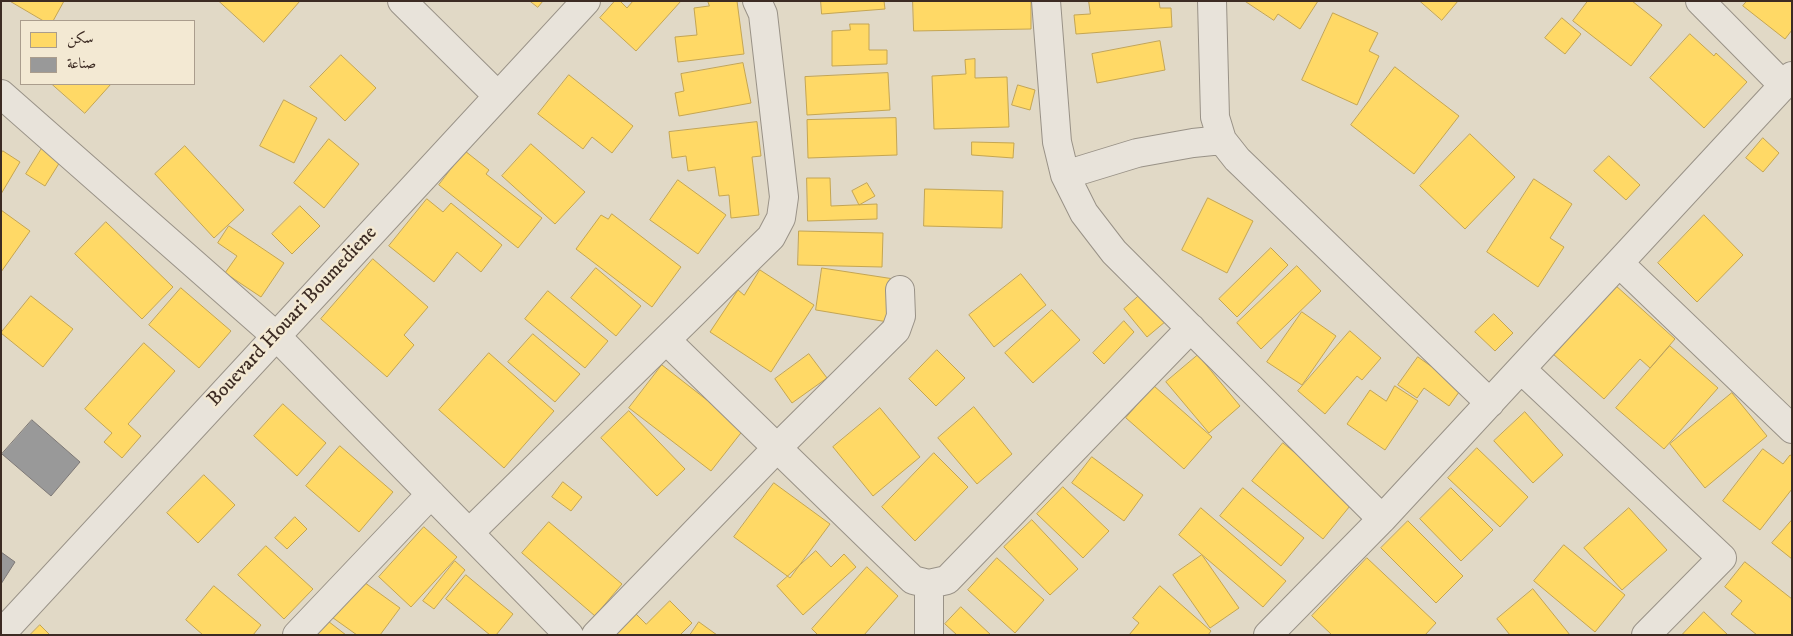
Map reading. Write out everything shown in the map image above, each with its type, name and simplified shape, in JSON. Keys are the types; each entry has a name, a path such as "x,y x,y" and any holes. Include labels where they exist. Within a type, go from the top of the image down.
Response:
{"street":[{"path":"402,1 498,96"},
{"name":"Bouevard Houari Boumediene","path":"1,634 586,1"},
{"path":"469,533 771,237 781,218 784,197 764,14 757,1"},
{"path":"1046,1 1057,142 1064,175 1084,213 1114,252 1382,519"},
{"path":"1212,1 1215,117 1222,140 1237,159 1490,403"},
{"path":"1268,635 1382,519 1788,81 1700,1"},
{"path":"1,94 276,336 569,635"},
{"path":"1064,175 1137,154 1193,143 1222,140"},
{"path":"1619,263 1792,429"},
{"path":"596,635 777,448 896,330 901,316 900,290"},
{"path":"666,340 913,580 929,584 947,580 1191,328"},
{"path":"1521,369 1722,558 1646,635"},
{"path":"297,635 431,494"},
{"path":"929,584 929,635"}],"building: سكن":[{"path":"10,1 64,1 54,20 42,20"},
{"path":"219,1 300,1 264,42"},
{"path":"530,1 543,1 538,7"},
{"path":"615,1 620,1 627,8 633,1 681,1 636,51 600,18"},
{"path":"708,1 737,1 744,54 678,62 675,37 697,35 694,8 709,6"},
{"path":"821,1 884,1 885,9 822,14"},
{"path":"913,1 1031,1 1031,29 914,31"},
{"path":"1089,1 1159,1 1160,8 1171,8 1172,27 1076,34 1074,15 1090,14"},
{"path":"1245,1 1318,1 1300,29 1278,14 1274,20"},
{"path":"1420,1 1458,1 1442,20"},
{"path":"1588,1 1632,1 1662,25 1631,66 1573,21"},
{"path":"1747,1 1792,1 1792,30 1785,39 1743,6"},
{"path":"1333,13 1378,33 1369,51 1379,56 1357,105 1302,80"},
{"path":"1562,18 1581,34 1565,54 1545,38"},
{"path":"850,24 869,24 869,50 887,50 887,64 832,66 832,31 850,30"},
{"path":"1690,34 1714,56 1716,53 1747,82 1704,128 1650,78"},
{"path":"1160,41 1165,70 1097,83 1092,54"},
{"path":"341,55 376,88 345,121 310,87"},
{"path":"975,59 975,78 1007,77 1009,127 934,129 932,76 966,74 965,60"},
{"path":"743,63 751,103 679,116 675,93 684,91 681,74"},
{"path":"1395,67 1459,116 1414,174 1351,125"},
{"path":"888,73 890,110 807,115 805,77"},
{"path":"569,75 633,126 612,153 592,137 583,149 538,114"},
{"path":"53,85 110,85 85,113"},
{"path":"1018,85 1035,90 1030,110 1012,105"},
{"path":"284,100 317,118 294,163 260,146"},
{"path":"896,118 897,155 808,158 807,120"},
{"path":"757,122 761,156 752,157 759,215 731,218 729,195 719,196 715,167 688,171 686,156 672,158 669,132"},
{"path":"1470,134 1515,177 1465,229 1420,186"},
{"path":"1763,138 1779,153 1763,172 1746,158"},
{"path":"329,139 359,164 324,208 294,183"},
{"path":"972,142 1014,143 1013,158 972,155"},
{"path":"531,144 585,192 555,224 502,176"},
{"path":"44,145 63,157 45,186 26,174"},
{"path":"185,146 244,210 214,238 155,174"},
{"path":"3,151 20,162 1,194 1,154"},
{"path":"465,151 489,170 486,174 542,218 518,248 439,185"},
{"path":"1609,156 1640,185 1626,200 1594,171"},
{"path":"807,178 830,178 831,206 877,204 877,219 808,221"},
{"path":"1534,179 1572,204 1550,238 1564,247 1538,287 1487,252"},
{"path":"678,180 726,215 698,254 650,220"},
{"path":"867,183 875,196 859,205 852,191"},
{"path":"925,189 1003,191 1002,228 924,226"},
{"path":"1208,198 1253,221 1227,273 1182,250"},
{"path":"427,199 443,212 451,203 502,245 481,272 457,252 434,282 389,246"},
{"path":"300,206 320,226 292,254 272,234"},
{"path":"1,210 30,231 1,272"},
{"path":"612,214 681,267 652,307 576,249 601,215 608,219"},
{"path":"1704,215 1743,255 1697,302 1658,263"},
{"path":"106,222 173,287 142,319 75,254"},
{"path":"229,226 284,263 261,297 225,273 237,256 218,243"},
{"path":"799,231 883,233 882,267 798,265"},
{"path":"1271,248 1288,265 1237,317 1219,299"},
{"path":"373,259 428,307 404,335 414,345 387,377 321,319"},
{"path":"1297,266 1321,291 1261,349 1237,323"},
{"path":"596,268 641,306 616,336 571,298"},
{"path":"822,268 894,279 888,322 816,310"},
{"path":"760,270 814,305 771,372 710,332 738,290 744,295"},
{"path":"1021,274 1046,305 994,347 969,315"},
{"path":"1615,285 1675,339 1650,368 1640,359 1604,399 1553,354"},
{"path":"1149,287 1172,316 1147,337 1124,309"},
{"path":"181,288 231,331 199,368 149,325"},
{"path":"548,291 608,341 585,368 525,319"},
{"path":"31,296 73,329 43,367 1,333"},
{"path":"1052,310 1080,340 1033,383 1005,353"},
{"path":"1302,312 1336,336 1302,385 1267,362"},
{"path":"1494,314 1513,333 1495,351 1475,332"},
{"path":"1124,321 1134,332 1104,364 1093,353"},
{"path":"1350,331 1381,358 1362,380 1357,376 1325,414 1298,391"},
{"path":"533,334 580,374 555,402 508,362"},
{"path":"144,343 175,371 128,424 141,436 122,458 104,442 112,433 85,409"},
{"path":"1670,346 1718,388 1664,449 1616,408"},
{"path":"937,350 965,378 936,406 909,379"},
{"path":"489,353 554,411 504,468 439,410"},
{"path":"809,354 827,378 792,403 775,379"},
{"path":"1198,355 1240,406 1209,433 1166,382"},
{"path":"1418,357 1462,388 1449,406 1424,388 1417,398 1398,385"},
{"path":"662,365 744,429 711,471 629,408"},
{"path":"1154,386 1212,437 1184,469 1126,418"},
{"path":"1395,386 1418,401 1385,450 1347,424 1370,390 1386,401"},
{"path":"1732,393 1767,436 1705,488 1670,444"},
{"path":"283,404 326,443 297,476 254,436"},
{"path":"974,407 1012,454 977,484 938,438"},
{"path":"880,408 920,457 873,496 833,447"},
{"path":"629,411 685,469 657,496 601,438"},
{"path":"1525,412 1563,455 1533,483 1494,441"},
{"path":"1283,443 1354,501 1323,539 1252,481"},
{"path":"340,446 393,492 359,532 306,486"},
{"path":"1477,448 1528,497 1500,527 1448,478"},
{"path":"1763,449 1783,464 1790,455 1792,456 1792,489 1760,530 1723,501"},
{"path":"934,453 968,487 915,541 882,507"},
{"path":"1092,457 1143,495 1124,521 1072,483"},
{"path":"204,475 235,505 198,543 167,513"},
{"path":"563,482 582,497 571,511 552,497"},
{"path":"774,483 830,524 790,578 734,537"},
{"path":"1063,487 1109,531 1083,558 1037,514"},
{"path":"1243,488 1304,538 1281,566 1220,516"},
{"path":"1451,488 1493,530 1461,561 1420,519"},
{"path":"1201,508 1286,581 1263,607 1179,535"},
{"path":"1629,508 1667,550 1622,590 1584,548"},
{"path":"295,517 307,529 287,549 275,538"},
{"path":"1032,520 1078,569 1050,595 1004,547"},
{"path":"1792,520 1792,559 1772,543"},
{"path":"1408,521 1463,576 1436,603 1381,548"},
{"path":"549,522 622,584 595,616 522,553"},
{"path":"424,527 457,557 411,607 379,577"},
{"path":"1564,545 1625,595 1595,632 1534,581"},
{"path":"266,546 313,589 284,619 238,575"},
{"path":"816,551 831,567 844,554 856,567 803,615 777,586"},
{"path":"1202,555 1239,608 1210,628 1173,575"},
{"path":"997,558 1044,600 1015,633 968,590"},
{"path":"1367,558 1436,623 1425,635 1332,635 1312,616"},
{"path":"455,561 465,570 434,609 423,601"},
{"path":"1745,562 1792,599 1792,635 1757,635 1731,614 1742,601 1725,587"},
{"path":"867,567 898,596 864,635 818,635 812,629"},
{"path":"350,572 400,608 380,635 357,635 322,610"},
{"path":"466,575 513,614 496,635 490,635 446,599"},
{"path":"214,586 261,625 253,635 203,635 186,620"},
{"path":"1160,586 1211,631 1208,635 1129,635 1139,623 1133,618"},
{"path":"1533,589 1570,635 1510,635 1497,619"},
{"path":"670,601 692,623 680,635 614,635 630,608 646,624"},
{"path":"961,607 991,635 957,635 945,624"},
{"path":"1704,612 1728,635 1682,635"},
{"path":"324,618 346,635 312,635"},
{"path":"699,622 717,635 690,635"},
{"path":"40,625 50,635 30,635"}],"building: صناعة":[{"path":"32,420 80,462 51,496 2,454"},
{"path":"1,552 15,562 1,584"}]}
